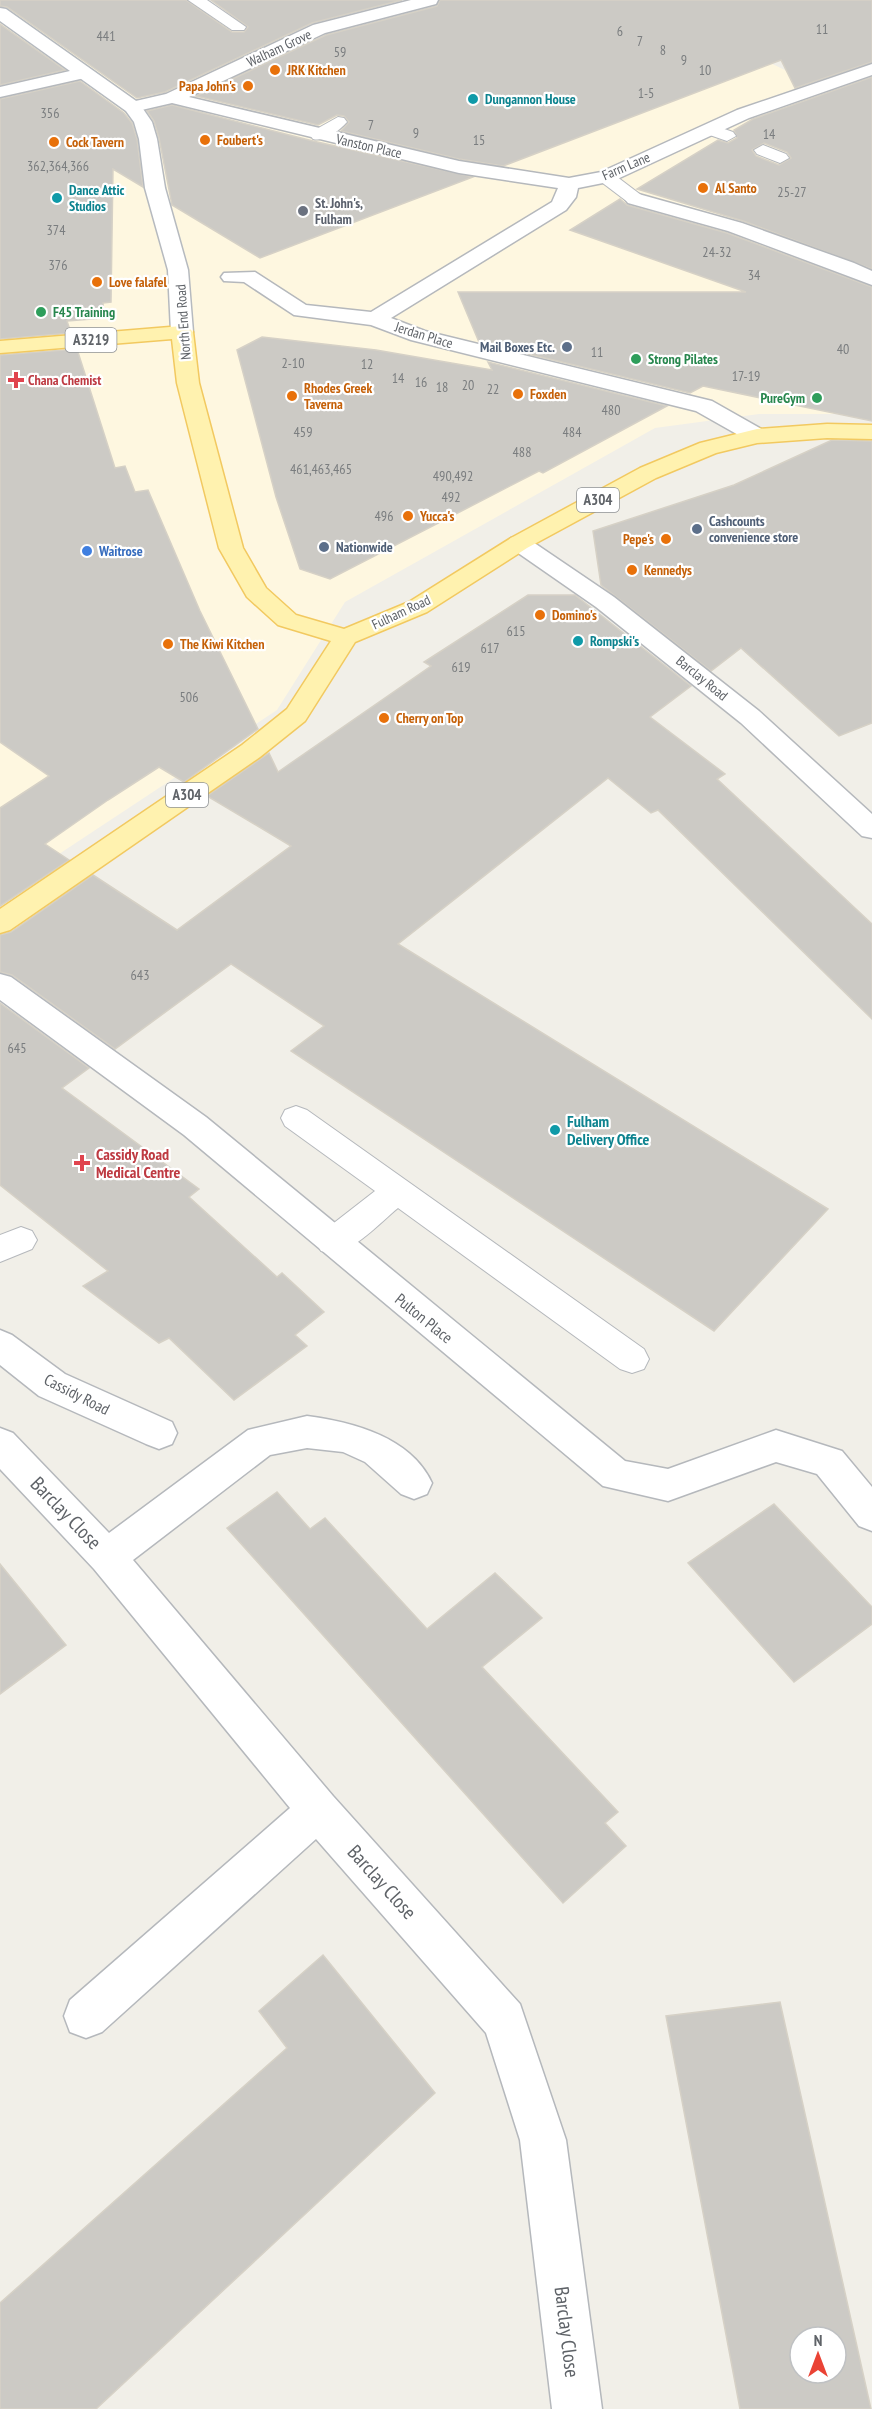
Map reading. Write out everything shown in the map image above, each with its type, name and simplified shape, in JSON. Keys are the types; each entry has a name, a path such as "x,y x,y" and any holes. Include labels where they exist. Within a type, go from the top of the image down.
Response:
{"main road":[{"name":"A3219","path":"0,347 182,332"},
{"name":"North End Road","path":"182,332 188,383 213,489 231,548 256,592 287,620 346,637"},
{"name":"Fulham Road","path":"346,637 417,607 519,543 648,473 708,448 757,436 827,431 872,432"},
{"name":"A304","path":"0,923 250,752 296,715 346,637"}],"street":[{"name":"Walham Grove","path":"133,106 172,98 319,29 430,0"},
{"path":"0,13 133,106"},
{"name":"Farm Lane","path":"569,183 606,177 872,69"},
{"path":"0,92 83,73"},
{"name":"Vanston Place","path":"172,98 319,135 506,176 569,183"},
{"name":"North End Road","path":"133,106 143,122 148,139 155,188 178,270 182,332"},
{"path":"375,319 559,206 566,197 569,183"},
{"path":"635,199 735,226 847,267 872,279"},
{"path":"847,267 868,255"},
{"name":"Jerdan Place","path":"231,277 248,276 301,310 339,317 375,319 418,336 704,406 757,436"},
{"name":"Barclay Road","path":"519,543 605,602 732,702 872,829"},
{"name":"Pulton Place","path":"0,986 195,1126 332,1242 616,1475 668,1485 776,1446 830,1462 872,1514"},
{"name":"Cassidy Road","path":"0,1345 52,1385 159,1433"},
{"path":"107,1557 261,1441 307,1432 346,1437 378,1451 414,1483"},
{"name":"Barclay Close","path":"0,1444 107,1557 318,1810 504,2020 543,2140 577,2409"},
{"path":"86,2016 318,1810"}],"lane":[{"path":"196,0 238,27"},
{"path":"319,135 338,122"},
{"path":"763,150 780,158"},
{"path":"606,177 635,199"},
{"path":"296,1118 632,1359"},
{"path":"332,1242 398,1191"}],"shaded area":[{"path":"0,0 204,0 240,23 272,34 300,31 415,79 758,57 872,112 872,402 853,414 759,414 655,428 345,602 277,710 0,893 0,285 75,87 34,69 0,43"}],"building":[{"path":"0,0 186,0 232,32 244,32 248,27 211,0 402,0 312,23 165,92 137,98 7,7 0,6"},
{"path":"440,0 872,0 872,62 795,88 781,60 503,166 459,159 341,131 349,122 344,116 337,115 318,125 196,96 326,35 437,6"},
{"path":"0,24 65,70 0,85"},
{"path":"872,77 872,269 743,221 637,189 718,140 728,143 737,138 734,130 753,119","holes":["764,143 787,152 791,158 779,165 756,156 752,150"]},
{"path":"80,81 124,113 132,123 137,139 143,187 113,169 111,302 103,303 104,318 67,321 71,333 0,339 0,99"},
{"path":"172,105 313,141 473,177 260,258 172,205 159,138 154,121 147,111"},
{"path":"620,199 627,205 727,233 872,287 872,421 703,386 690,393 479,342 458,292 746,292 570,230"},
{"path":"262,337 376,350 492,370 488,362 667,406 543,473 539,471 330,579 300,569 276,497 237,350"},
{"path":"77,349 115,468 125,466 135,492 148,490 200,611 258,729 184,782 159,767 108,800 45,844 69,860 0,906 0,808 49,776 0,742 0,355"},
{"path":"832,440 872,441 872,723 839,736 741,648 711,671 601,585 593,531 734,485"},
{"path":"528,595 575,595 691,686 650,717 725,774 717,779 872,924 872,1019 658,810 651,813 608,778 398,944 828,1209 714,1331 291,1051 324,1026 231,964 115,1049 12,975 0,972 0,935 11,932 93,875 177,930 291,846 207,796 269,753 278,772 431,666 424,662"},
{"path":"0,1003 89,1068 62,1088 199,1189 189,1197 277,1277 282,1273 324,1312 295,1335 307,1346 234,1400 169,1338 159,1343 83,1286 108,1271 0,1185"},
{"path":"277,1492 310,1529 325,1518 427,1629 495,1573 542,1618 482,1667 618,1812 605,1823 626,1846 563,1903 227,1528"},
{"path":"774,1504 872,1607 872,1624 794,1682 688,1563"},
{"path":"0,1564 66,1645 0,1694"},
{"path":"323,1955 435,2093 96,2409 0,2409 0,2303 287,2048 259,2011"},
{"path":"780,2002 871,2409 740,2409 666,2016"}],"place":[{"name":"JRK Kitchen","path":"275,70"},
{"name":"Papa John's","path":"248,86"},
{"name":"Dungannon House","path":"473,99"},
{"name":"Foubert's","path":"205,140"},
{"name":"Cock Tavern","path":"54,142"},
{"name":"Al Santo","path":"703,188"},
{"name":"Dance Attic Studios","path":"57,198"},
{"name":"St. John's, Fulham","path":"303,211"},
{"name":"Love falafel","path":"97,282"},
{"name":"F45 Training","path":"41,312"},
{"name":"Mail Boxes Etc.","path":"567,347"},
{"name":"Strong Pilates","path":"636,359"},
{"name":"Chana Chemist","path":"16,380"},
{"name":"Foxden","path":"518,394"},
{"name":"Rhodes Greek Taverna","path":"292,396"},
{"name":"PureGym","path":"817,398"},
{"name":"Yucca's","path":"408,516"},
{"name":"Cashcounts convenience store","path":"697,529"},
{"name":"Pepe's","path":"666,539"},
{"name":"Nationwide","path":"324,547"},
{"name":"Waitrose","path":"87,551"},
{"name":"Kennedys","path":"632,570"},
{"name":"Domino's","path":"540,615"},
{"name":"Rompski's","path":"578,641"},
{"name":"The Kiwi Kitchen","path":"168,644"},
{"name":"Cherry on Top","path":"384,718"},
{"name":"Fulham Delivery Office","path":"555,1130"},
{"name":"Cassidy Road Medical Centre","path":"82,1163"}]}
